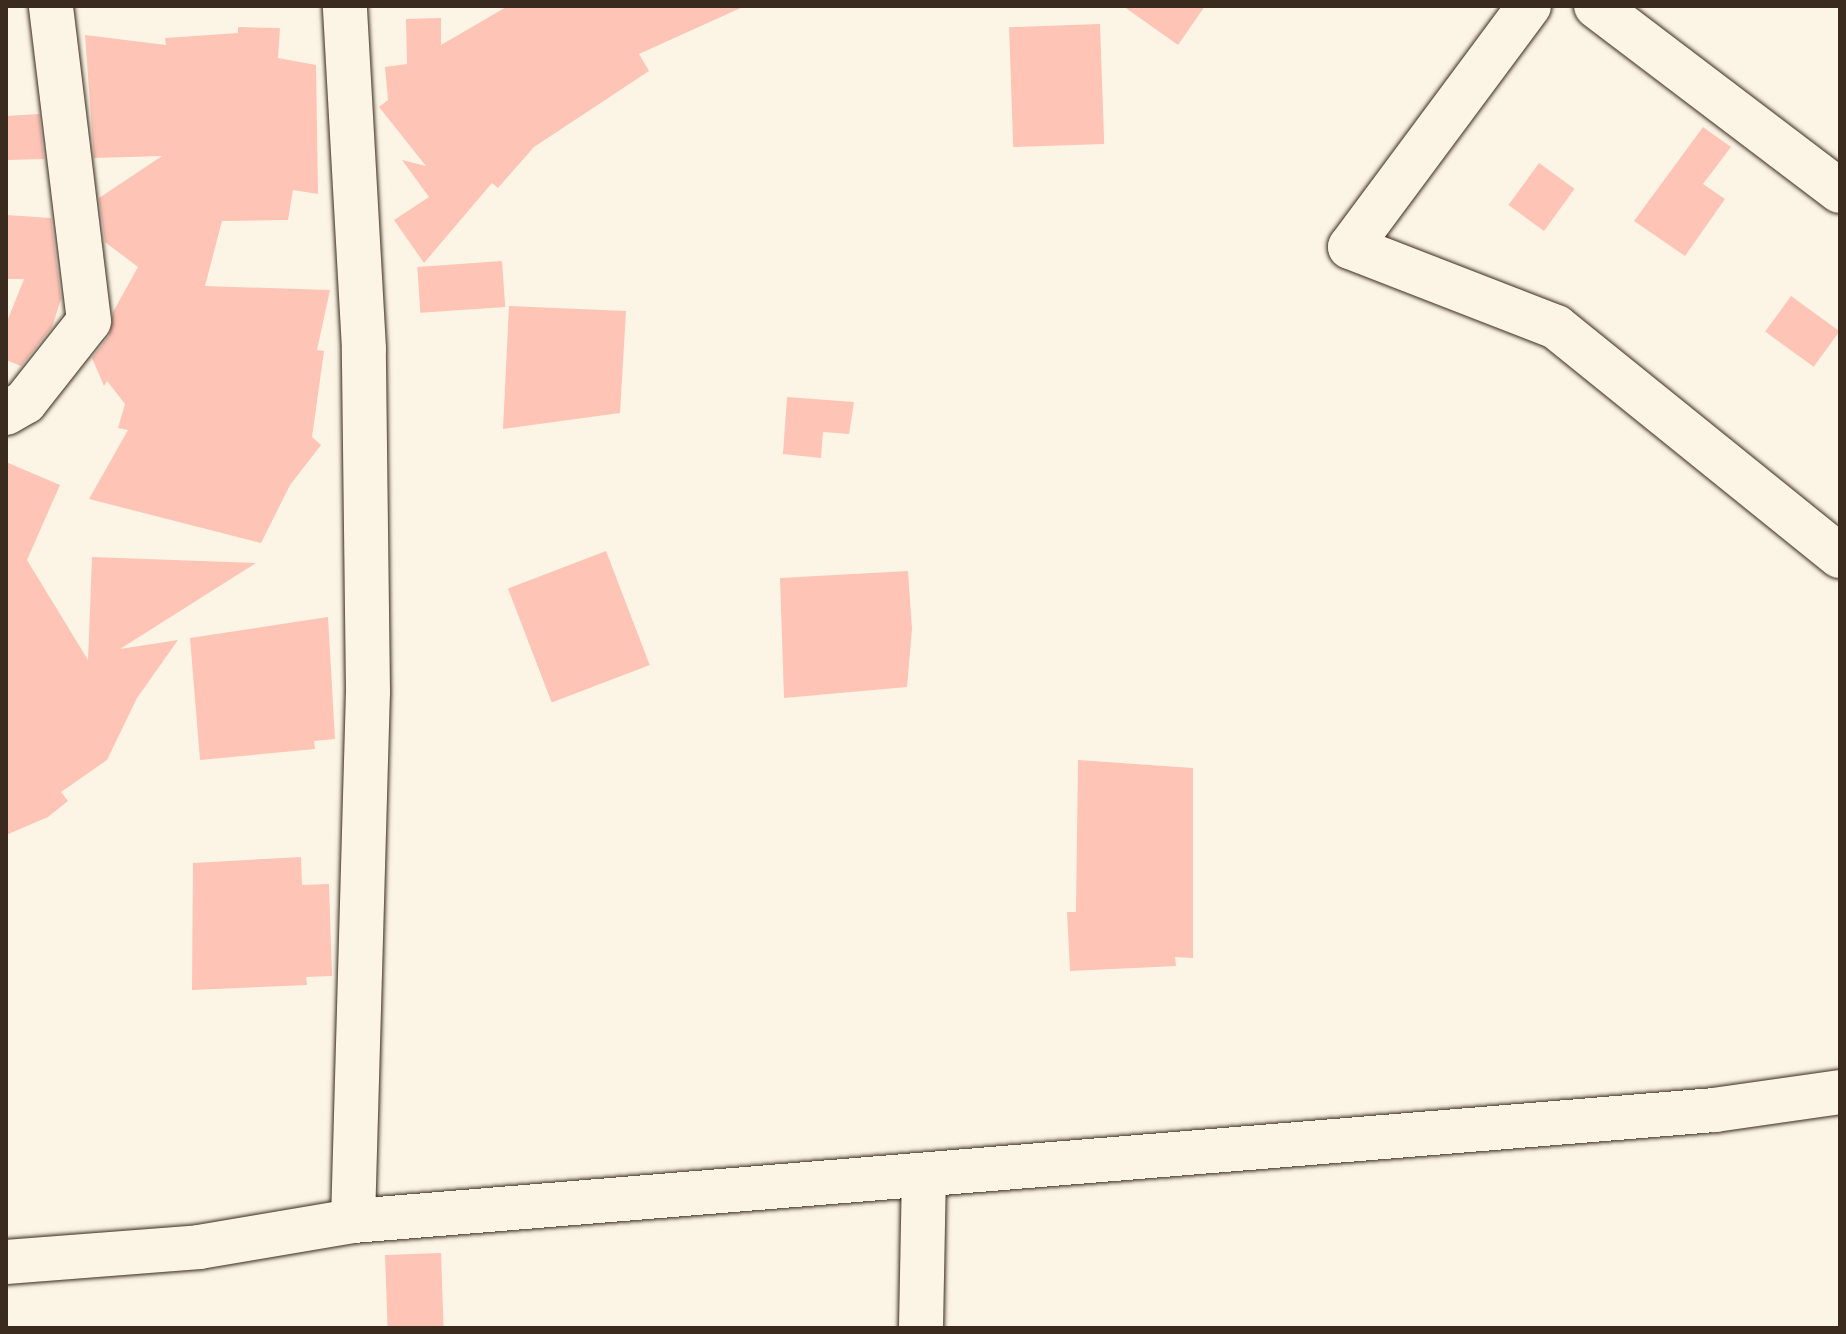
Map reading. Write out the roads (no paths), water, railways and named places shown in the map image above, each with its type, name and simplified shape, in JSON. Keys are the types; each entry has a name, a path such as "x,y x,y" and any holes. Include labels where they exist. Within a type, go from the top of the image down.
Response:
{"street":[{"path":"6,413 25,402 89,321 51,6"},
{"path":"345,6 364,349 368,692 353,1221"},
{"path":"1529,6 1350,247 1556,327 1840,556"},
{"path":"1596,6 1840,191"},
{"path":"6,1262 199,1247 353,1221 1714,1110 1840,1092"},
{"path":"921,1328 924,1175"}]}
